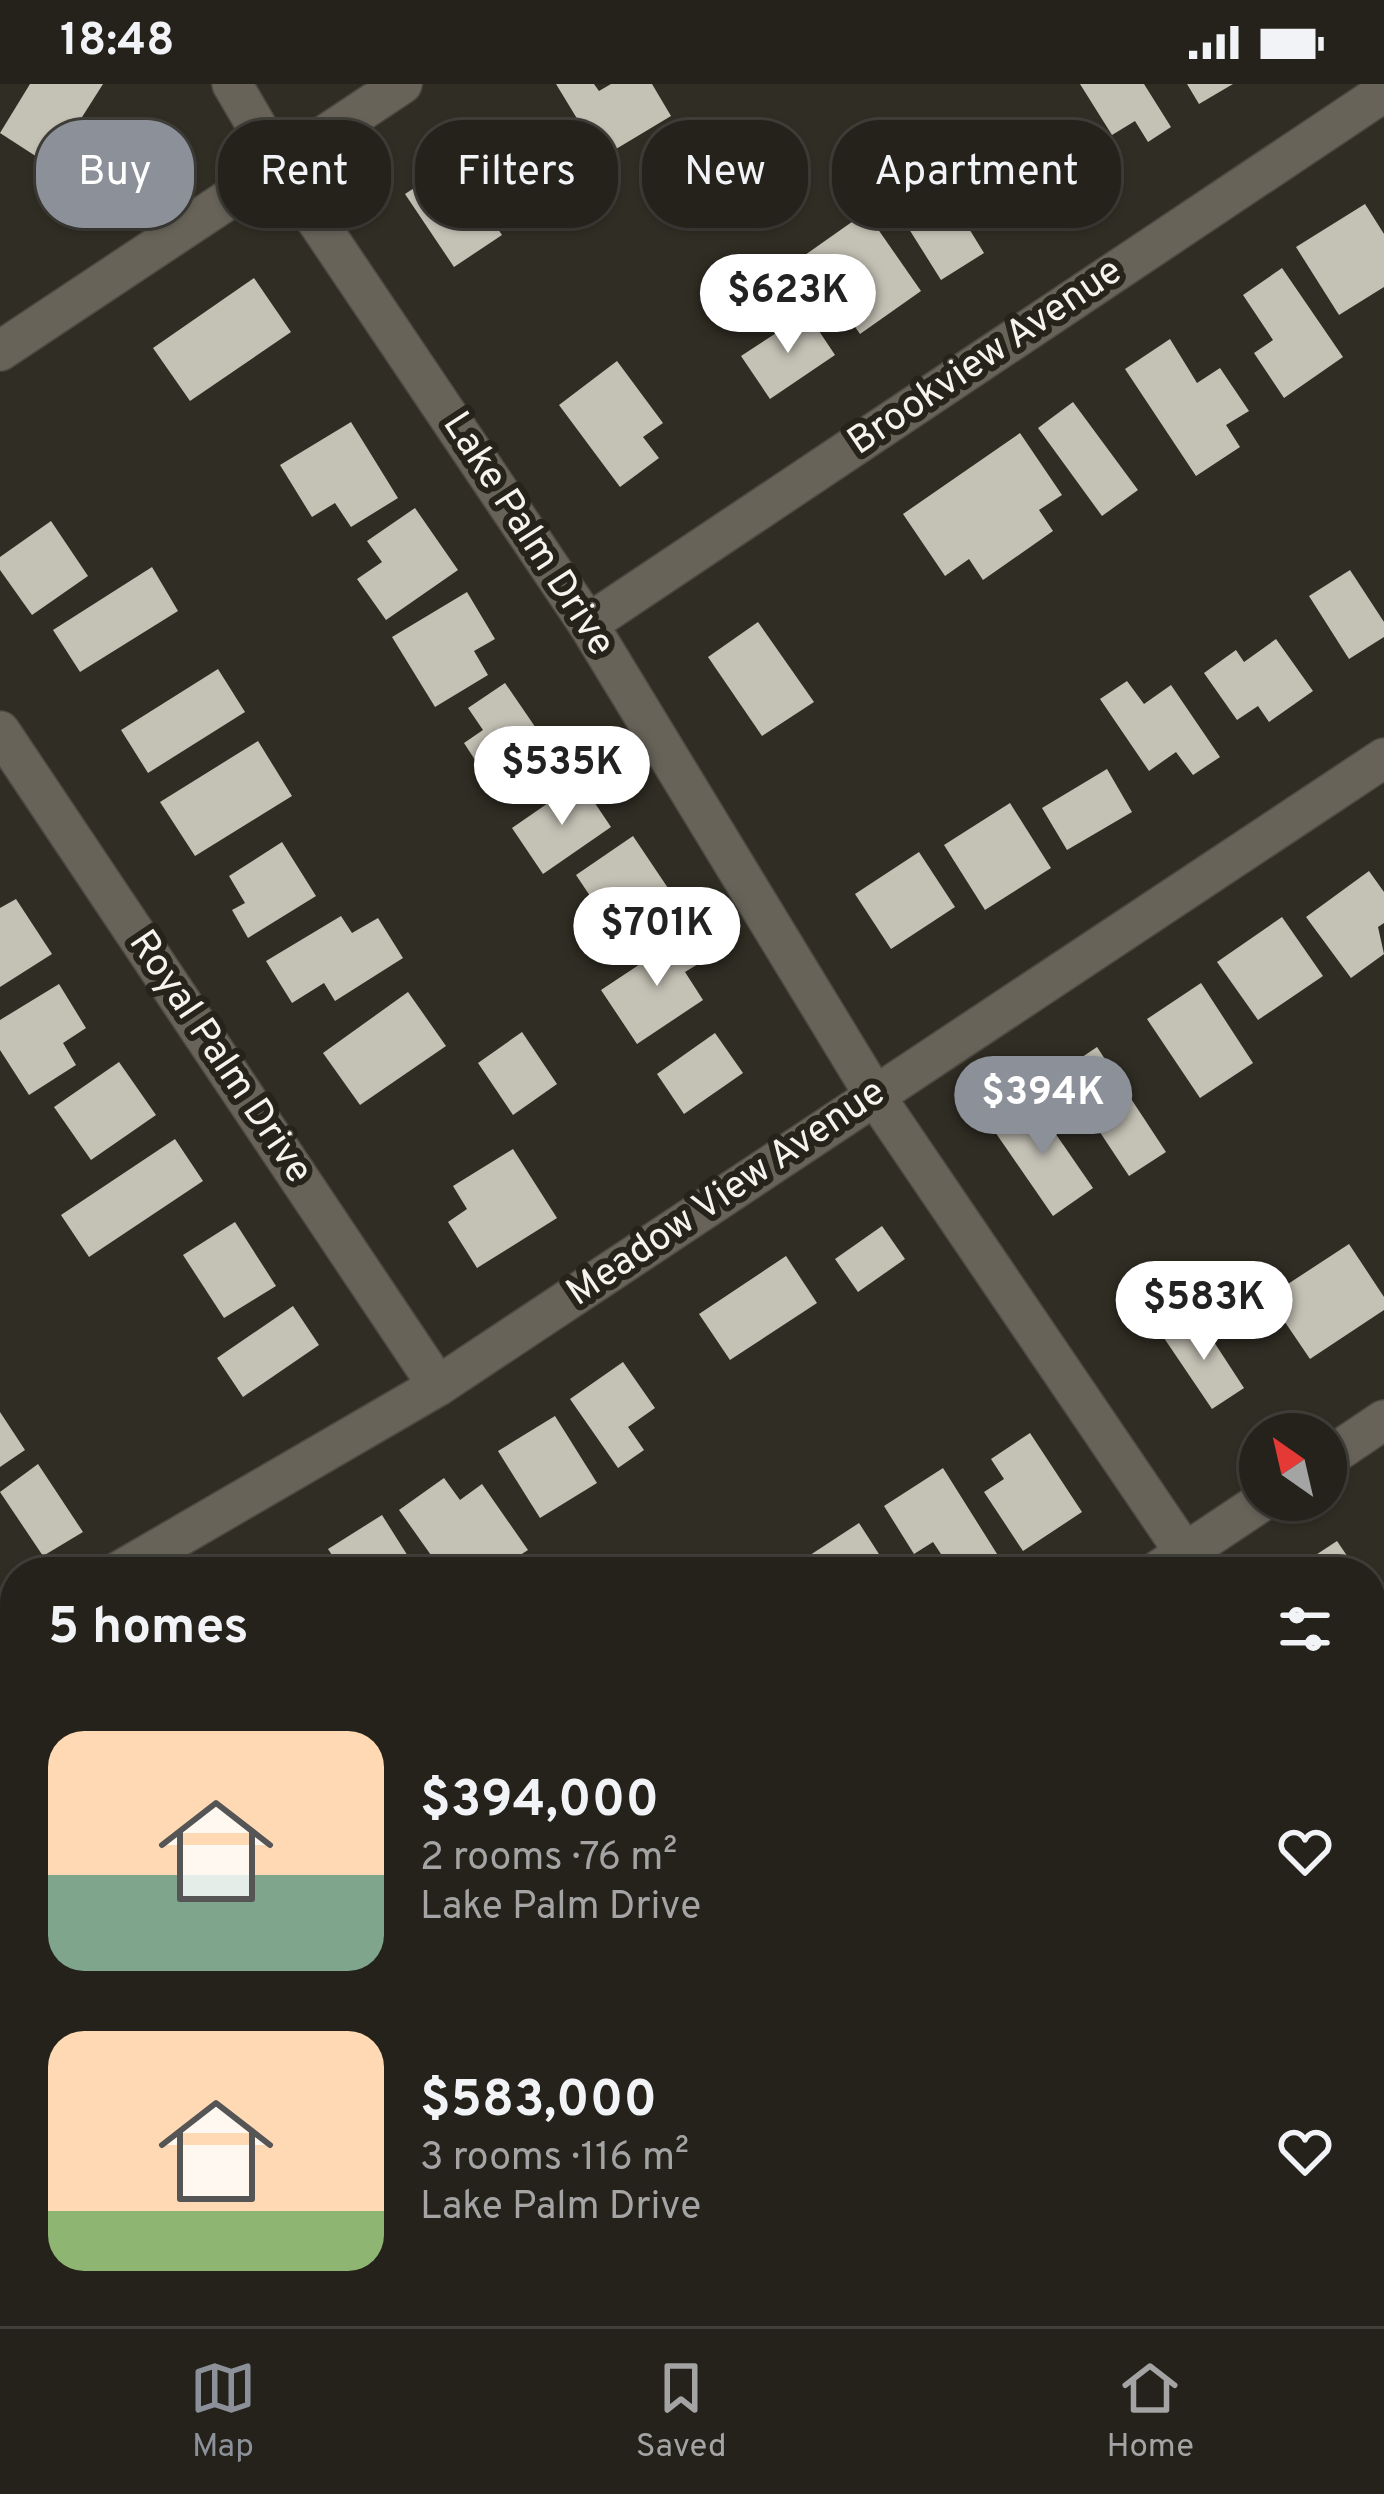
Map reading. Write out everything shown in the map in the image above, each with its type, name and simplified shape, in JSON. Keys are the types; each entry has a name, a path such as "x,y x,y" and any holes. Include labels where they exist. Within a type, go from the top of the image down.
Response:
{"street":[{"name":"Lake Palm Drive","path":"232,84 253,120"},
{"path":"348,120 402,84"},
{"name":"Brookview Avenue","path":"588,624 1384,92"},
{"path":"0,351 218,207"},
{"name":"Lake Palm Drive","path":"322,228 588,624 875,1096 1174,1557"},
{"name":"Royal Palm Drive","path":"0,731 438,1386"},
{"name":"Meadow View Avenue","path":"144,1557 438,1386 1384,758"},
{"path":"1347,1445 1384,1420"},
{"path":"1191,1557 1239,1520"}],"building":[{"path":"30,84 103,84 80,120 36,120 36,156 0,133"},
{"path":"556,84 594,84 599,91 611,84 652,84 671,116 642,120 642,133 618,148 618,120 578,120"},
{"path":"1080,84 1144,84 1171,127 1148,142 1135,121 1121,130 1121,120 1103,120"},
{"path":"1187,84 1233,84 1199,104"},
{"path":"415,187 415,209 405,194"},
{"path":"1365,204 1384,234 1384,287 1339,315 1296,247"},
{"path":"428,228 497,228 502,235 454,267"},
{"path":"843,228 877,228 921,291 860,334 805,255"},
{"path":"908,228 969,228 984,253 941,280"},
{"path":"1282,268 1343,357 1284,398 1254,353 1273,340 1243,295"},
{"path":"254,278 291,332 190,401 153,348"},
{"path":"807,313 835,355 770,399 741,356"},
{"path":"1170,339 1197,383 1220,368 1249,411 1226,425 1240,447 1196,476 1125,369"},
{"path":"617,361 663,423 643,437 659,458 620,487 559,405"},
{"path":"1073,402 1138,490 1102,516 1038,428"},
{"path":"351,422 398,498 351,527 335,503 312,517 280,465"},
{"path":"1020,433 1062,495 1039,510 1053,531 983,580 969,559 945,576 903,514"},
{"path":"415,508 458,570 386,620 357,579 382,562 367,541"},
{"path":"51,521 88,576 32,615 0,570 0,557"},
{"path":"152,567 178,611 80,672 53,630"},
{"path":"1350,570 1384,622 1384,637 1349,659 1309,596"},
{"path":"467,592 495,639 474,651 488,675 435,707 392,637"},
{"path":"758,622 814,702 762,736 708,657"},
{"path":"1276,639 1313,691 1269,722 1258,706 1237,720 1204,673 1236,650 1244,662"},
{"path":"218,669 245,712 148,773 121,730"},
{"path":"1127,681 1144,704 1171,685 1220,757 1193,775 1176,752 1149,771 1100,699"},
{"path":"505,683 551,750 494,789 464,743 483,730 468,708"},
{"path":"258,741 292,796 195,856 160,802"},
{"path":"1107,769 1132,812 1067,850 1042,808"},
{"path":"580,781 611,827 543,874 512,828"},
{"path":"1010,803 1051,868 985,910 944,845"},
{"path":"633,836 676,900 619,939 576,875"},
{"path":"282,842 316,896 248,938 232,910 245,903 229,876"},
{"path":"919,852 955,907 891,949 855,894"},
{"path":"1369,871 1384,892 1384,923 1378,927 1384,954 1351,978 1306,917"},
{"path":"16,899 52,954 0,987 0,908"},
{"path":"341,916 352,933 378,918 403,958 335,1001 324,983 292,1003 266,961"},
{"path":"1282,917 1323,976 1258,1020 1217,962"},
{"path":"690,931 708,958 685,972 703,1000 637,1044 601,990"},
{"path":"1201,983 1253,1063 1200,1098 1147,1019"},
{"path":"59,984 86,1028 63,1043 76,1065 29,1095 0,1050 0,1020"},
{"path":"408,992 446,1046 360,1105 323,1053"},
{"path":"522,1032 557,1084 513,1115 478,1063"},
{"path":"715,1033 743,1073 684,1114 657,1074"},
{"path":"1097,1047 1166,1152 1129,1176 1060,1072"},
{"path":"119,1062 156,1115 91,1160 54,1107"},
{"path":"1033,1101 1093,1188 1053,1216 993,1129"},
{"path":"175,1139 203,1181 89,1257 61,1215"},
{"path":"513,1149 557,1218 477,1268 448,1222 467,1209 453,1186"},
{"path":"235,1222 276,1286 224,1318 183,1255"},
{"path":"882,1226 905,1259 858,1292 835,1259"},
{"path":"1349,1244 1384,1297 1384,1310 1310,1359 1268,1297"},
{"path":"786,1256 817,1303 730,1360 699,1314"},
{"path":"293,1306 319,1345 243,1397 217,1358"},
{"path":"1197,1316 1244,1388 1212,1409 1164,1338"},
{"path":"623,1362 655,1408 628,1427 644,1450 618,1468 570,1399"},
{"path":"0,1412 25,1450 0,1467"},
{"path":"555,1416 597,1483 540,1518 498,1451"},
{"path":"1030,1433 1082,1512 1023,1551 984,1492 1004,1479 991,1459"},
{"path":"38,1464 83,1532 43,1556 0,1492"},
{"path":"943,1468 999,1557 943,1557 933,1542 914,1554 884,1506"},
{"path":"444,1478 460,1500 482,1484 528,1550 517,1557 432,1557 399,1510"},
{"path":"382,1515 409,1557 333,1557 328,1549"},
{"path":"859,1523 881,1557 807,1557"},
{"path":"1337,1541 1348,1557 1313,1557"}]}
